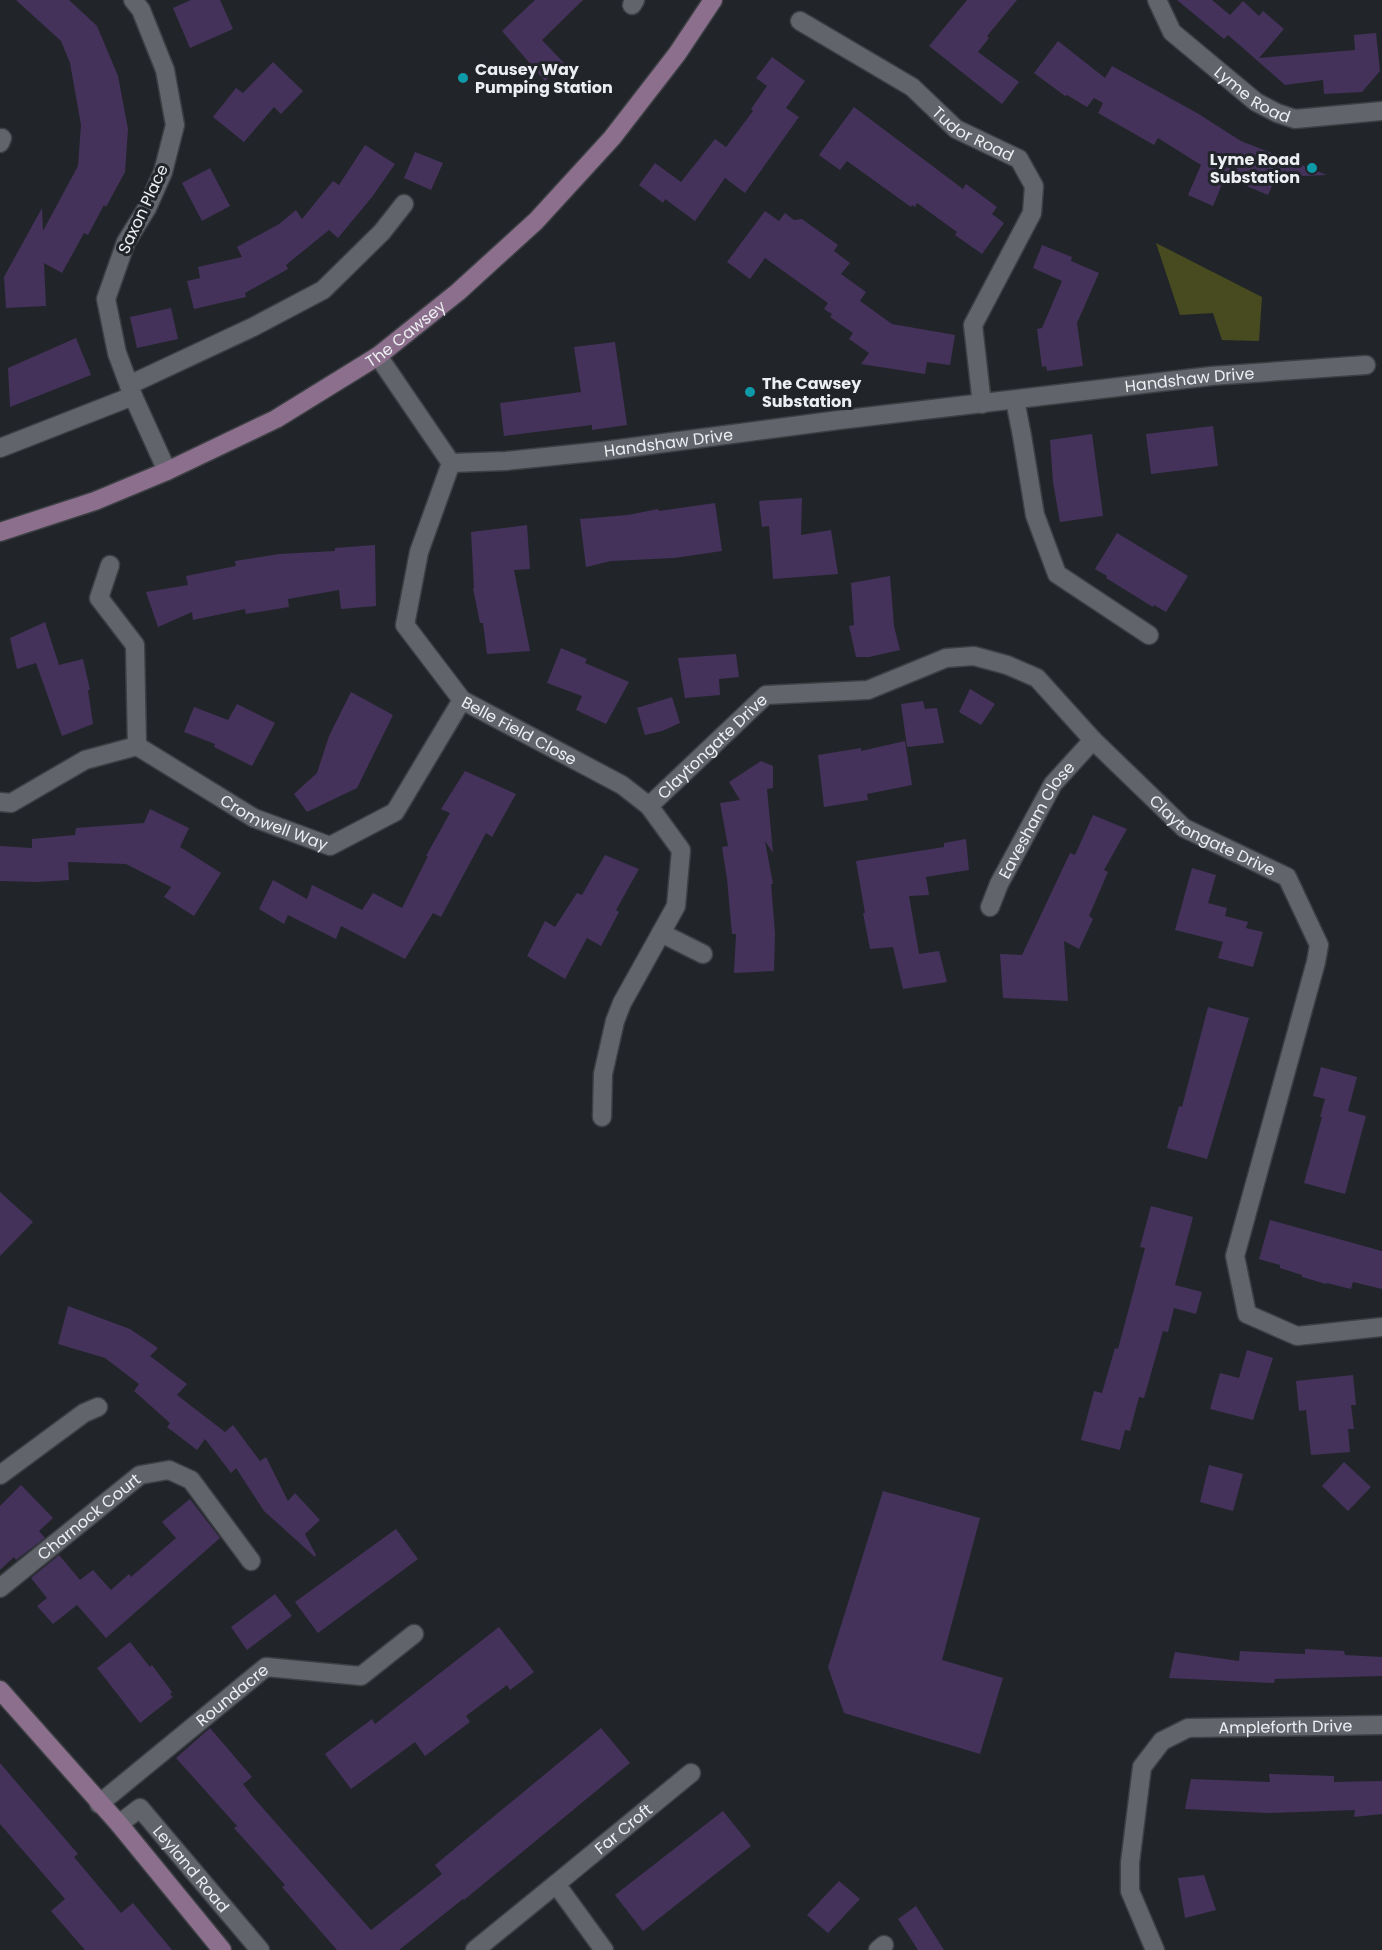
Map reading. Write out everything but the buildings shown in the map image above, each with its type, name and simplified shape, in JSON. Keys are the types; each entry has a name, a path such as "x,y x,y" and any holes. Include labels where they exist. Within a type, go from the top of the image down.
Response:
{"street":[{"name":"Saxon Place","path":"133,0 141,10 165,70 175,125 163,172 147,208 126,242 106,299 117,353 131,391 167,471"},
{"name":"The Cawsey","path":"0,532 95,501 167,471 276,419 378,356 458,292 544,212 612,138 677,54 713,0"},
{"name":"Lyme Road","path":"1157,0 1172,32 1256,102 1277,113 1294,119 1382,111"},
{"name":"Tudor Road","path":"800,21 912,87 956,129 1019,159 1034,186 1032,213 974,325 982,404"},
{"path":"0,448 131,391 323,290 382,232 404,204"},
{"path":"378,356 452,463"},
{"name":"Handshaw Drive","path":"452,463 506,461 603,451 838,420 1210,376 1366,365"},
{"path":"1015,400 1035,515 1057,574 1149,635"},
{"name":"Belle Field Close","path":"452,463 419,552 405,625 462,700 622,785 649,806 681,850 676,906 622,1003 615,1021 603,1074 602,1117"},
{"path":"0,802 11,803 85,760 137,746 135,645 99,598 110,565"},
{"name":"Claytongate Drive","path":"649,806 766,695 868,690 946,658 974,656 1007,665 1037,678 1093,740 1184,828 1287,877 1319,945 1235,1256 1247,1314 1297,1336 1382,1327"},
{"name":"Cromwell Way","path":"137,746 254,818 330,846 395,812 462,700"},
{"name":"Eavesham Close","path":"990,906 999,884 1053,784 1093,740"},
{"path":"661,933 703,954"},
{"path":"0,1475 84,1413 98,1407"},
{"name":"Charnock Court","path":"0,1588 140,1475 169,1470 191,1480 251,1561"},
{"name":"Roundacre","path":"99,1804 266,1667 361,1676 414,1634"},
{"name":"Leyland Road","path":"0,1690 119,1824 222,1950"},
{"name":"Ampleforth Drive","path":"1155,1950 1130,1891 1130,1863 1142,1767 1162,1741 1188,1728 1382,1725"},
{"name":"Far Croft","path":"475,1950 691,1773"},
{"name":"Leyland Road","path":"119,1824 140,1809 260,1950"},
{"path":"556,1884 604,1950"}],"green space":[{"path":"1156,243 1262,297 1259,341 1222,340 1213,313 1180,315"}],"place":[{"name":"Causey Way Pumping Station","path":"463,78"},
{"name":"Lyme Road Substation","path":"1312,168"},
{"name":"The Cawsey Substation","path":"750,392"}]}
